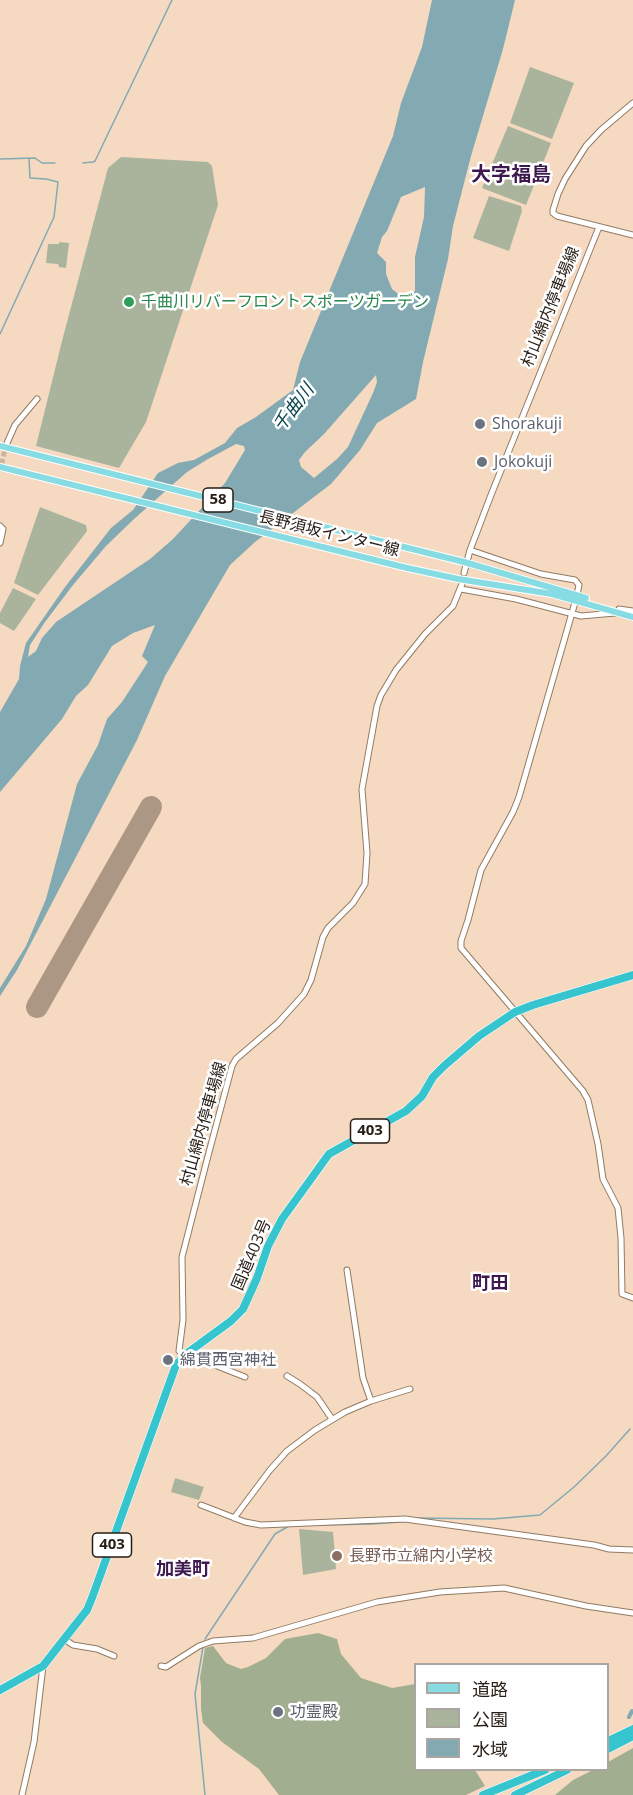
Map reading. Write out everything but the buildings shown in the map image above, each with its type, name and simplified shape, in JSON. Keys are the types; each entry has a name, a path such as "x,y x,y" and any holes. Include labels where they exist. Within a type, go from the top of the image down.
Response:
{"highway":[{"name":"国道403号","path":"0,1690 43,1666 79,1622 92,1598 176,1365 186,1354 231,1321 243,1309 268,1246 282,1219 329,1154 406,1111 422,1096 444,1066 479,1036 515,1012 633,975"},
{"path":"609,1741 633,1729"},
{"path":"609,1748 633,1736"},
{"path":"483,1795 542,1771"},
{"path":"515,1795 565,1771"}],"main road":[{"name":"長野須坂インター線","path":"3,445 23,452 468,563 633,614"},
{"name":"長野須坂インター線","path":"0,467 403,567 459,579 576,597"}],"street":[{"path":"633,103 586,146 559,190 553,213 557,216 633,235"},
{"name":"村山綿内停車場線","path":"464,573 470,550 598,227"},
{"path":"3,445 15,425 38,399"},
{"path":"0,526 3,529 0,543"},
{"path":"470,550 541,574 575,580 579,585 519,797 481,870 461,948 580,1086 588,1100 603,1179 618,1208 622,1294 633,1298"},
{"name":"村山綿内停車場線","path":"186,1354 180,1351 183,1320 182,1257 232,1066 236,1059 278,1023 304,994 311,980 323,937 328,928 353,903 365,884 367,853 362,789 381,695 396,670 425,634 453,606 461,587 572,613"},
{"path":"572,613 589,616 620,611"},
{"path":"347,1270 363,1378 371,1401"},
{"path":"186,1354 245,1377"},
{"path":"287,1376 316,1397 332,1419"},
{"path":"234,1518 260,1482 287,1451 332,1419 371,1401 410,1389"},
{"path":"201,1505 245,1522 270,1526 307,1522 405,1519 609,1549 633,1550"},
{"path":"162,1666 166,1666 198,1646 213,1641 253,1638 377,1602 440,1592 504,1588 586,1606 633,1613"},
{"path":"64,1639 73,1645 86,1646 114,1656"},
{"path":"22,1795 34,1742 43,1666"}],"green space":[{"path":"530,67 574,83 552,139 510,123"},
{"path":"508,126 551,143 526,205 482,188"},
{"name":"千曲川リバーフロントスポーツガーデン","path":"121,157 208,162 212,166 218,205 146,422 119,468 36,446 108,168"},
{"path":"489,196 521,206 522,211 509,251 473,238"},
{"path":"59,242 69,243 66,268 59,267 58,264 46,263 48,244 59,244"},
{"path":"40,507 86,525 87,531 38,595 14,583"},
{"path":"13,588 36,599 14,631 0,623 0,613"},
{"path":"175,1478 204,1487 199,1500 171,1492"},
{"path":"299,1529 333,1532 336,1569 303,1575"},
{"path":"318,1633 337,1639 341,1654 361,1678 392,1688 414,1684 414,1771 476,1771 485,1786 466,1795 279,1795 259,1769 222,1742 203,1723 200,1678 205,1648 213,1646 226,1663 241,1669 266,1658 285,1639"},
{"path":"633,1748 633,1795 555,1795 573,1780 591,1771 609,1771 609,1761"}],"water":[{"name":"千曲川","path":"432,0 515,0 453,226 448,259 416,399 377,423 360,450 331,484 255,542 230,565 165,676 137,740 17,970 0,996 0,988 26,946 46,899 77,784 98,745 107,719 122,702 148,662 142,656 155,625 133,633 112,646 88,685 76,696 62,719 0,792 0,712 19,679 26,643 65,587 111,528 133,510 158,473 178,463 194,460 225,443 237,428 293,390 300,362 393,136 401,103 422,47","holes":["425,187 424,217 415,257 415,291 407,298 392,289 386,274 386,262 377,253 401,197","376,375 377,382 373,393 348,447 314,478 301,467 299,460","236,444 244,446 245,450 225,483 173,539 150,559 56,622 42,638 36,651 28,657 30,645 45,622 106,546 187,472"]}],"waterway":[{"path":"83,163 95,161 172,0"},
{"path":"0,334 54,217 58,182 30,178 29,158"},
{"path":"0,159 35,158 42,163 55,163"},
{"path":"415,1518 493,1519 540,1515 574,1487 630,1429"},
{"path":"321,1525 403,1521"},
{"path":"205,1639 275,1534 289,1526"},
{"path":"203,1647 195,1694 205,1795"},
{"path":"629,1717 632,1711"}],"runway":[{"path":"37,1007 151,807"}],"tunnel":[{"path":"0,471 6,445"}],"place":[{"name":"千曲川リバーフロントスポーツガーデン","path":"129,302"},
{"name":"Shorakuji","path":"480,424"},
{"name":"Jokokuji","path":"482,462"},
{"name":"綿貫西宮神社","path":"168,1360"},
{"name":"長野市立綿内小学校","path":"337,1556"},
{"name":"功霊殿","path":"278,1712"}],"district":[{"name":"大字福島","path":"511,175"},
{"name":"町田","path":"490,1284"},
{"name":"加美町","path":"183,1570"}]}
